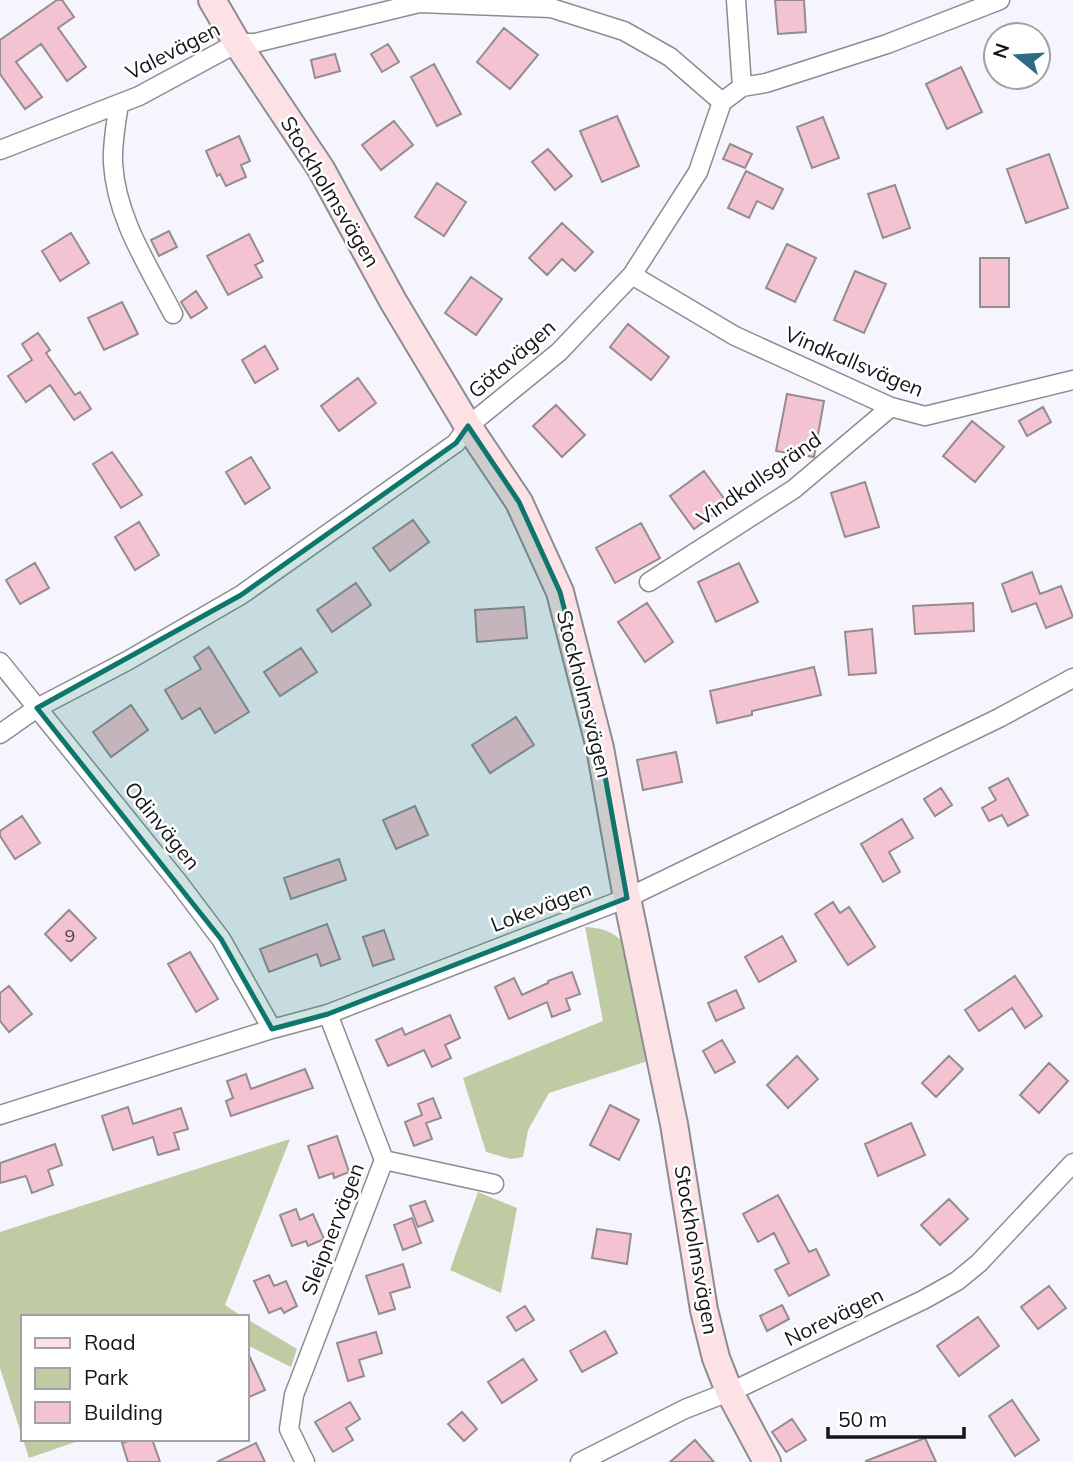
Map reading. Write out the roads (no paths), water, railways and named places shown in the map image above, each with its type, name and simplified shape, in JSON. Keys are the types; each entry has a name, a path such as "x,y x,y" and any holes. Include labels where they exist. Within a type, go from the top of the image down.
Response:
{"street":[{"name":"Stockholmsvägen","path":"212,0 237,43 321,169 393,301 468,426 519,502 560,592 600,748 626,898 674,1124 704,1310 716,1358 729,1391 766,1462"},
{"path":"736,0 742,87"},
{"path":"722,102 742,87 766,83 887,44 999,0"},
{"name":"Valevägen","path":"0,150 139,96 237,43 256,43 419,3 551,8 624,31 670,58 722,102"},
{"name":"Götavägen","path":"0,734 37,708 127,661 241,595 456,443 468,426 559,352 632,275 698,172 722,102"},
{"path":"119,104 114,139 115,182 130,231 173,314"},
{"name":"Vindkallsvägen","path":"632,275 735,336 891,407 925,416 1073,380"},
{"name":"Vindkallsgränd","path":"649,582 794,489 891,407"},
{"name":"Odinvägen","path":"0,662 221,939 272,1029"},
{"name":"Lokevägen","path":"0,1115 272,1029 328,1014 626,898 987,724 1073,678"},
{"name":"Sleipnervägen","path":"305,1462 289,1429 294,1395 384,1160 328,1014"},
{"path":"384,1160 494,1184"},
{"name":"Norevägen","path":"580,1462 685,1409 923,1300 957,1281 979,1263 1073,1163"}]}
